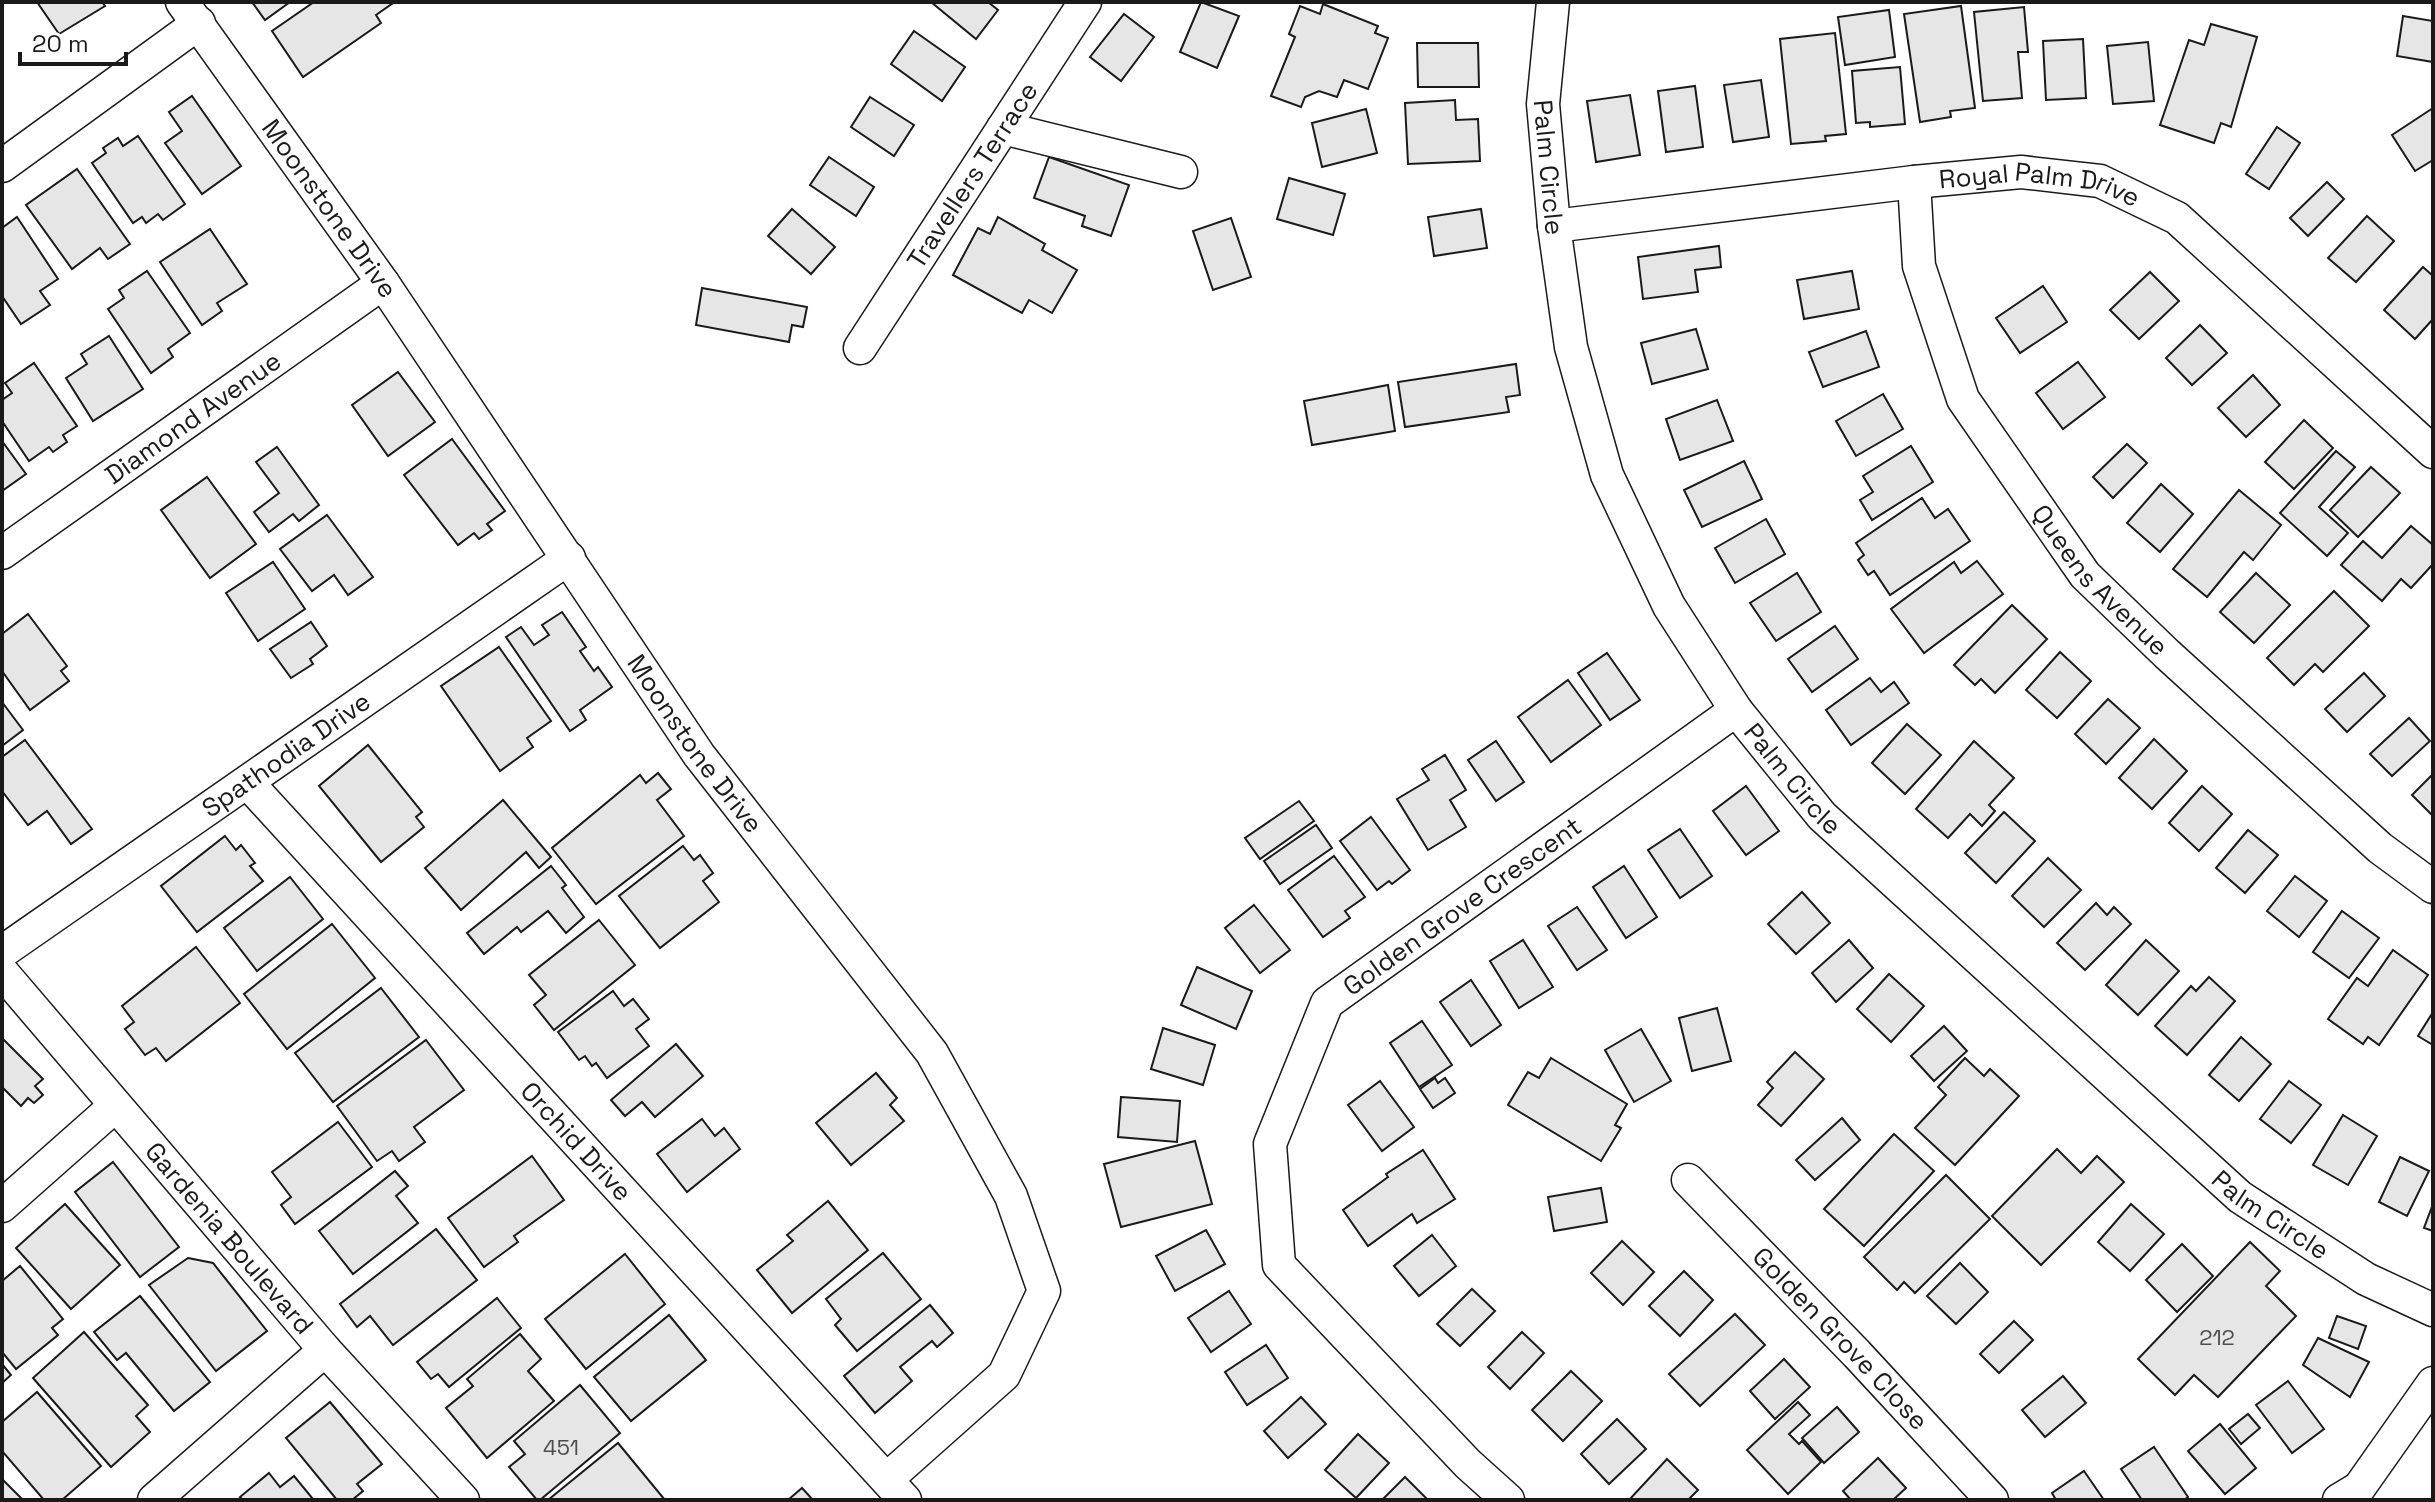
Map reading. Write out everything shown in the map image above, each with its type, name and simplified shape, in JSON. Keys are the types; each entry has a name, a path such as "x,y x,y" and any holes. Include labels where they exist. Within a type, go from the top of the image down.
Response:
{"street":[{"name":"Travellers Terrace","path":"860,348 1085,2"},
{"name":"Palm Circle","path":"1553,2 1543,104 1554,226 1571,347 1607,475 1669,606 1736,710 1822,816 2240,1197 2366,1279 2433,1310"},
{"path":"2,166 190,13"},
{"name":"Moonstone Drive","path":"190,13 383,283 699,755 932,1053 1011,1196 1044,1291 1004,1375 896,1489"},
{"path":"1003,128 1181,172"},
{"name":"Royal Palm Drive","path":"1554,226 2021,172 2100,181 2177,218 2433,452"},
{"name":"Queens Avenue","path":"1914,182 1919,266 1963,399 2085,575 2167,654 2369,837 2433,887"},
{"name":"Diamond Avenue","path":"2,553 383,283"},
{"name":"Spathodia Drive","path":"2,952 569,558"},
{"name":"Golden Grove Crescent","path":"1508,1500 1468,1464 1279,1265 1270,1144 1327,1003 1736,710"},
{"name":"Orchid Drive","path":"248,783 896,1489"},
{"name":"Gardenia Boulevard","path":"2,972 325,1350 463,1500"},
{"path":"2,1206 115,1106"},
{"name":"Golden Grove Close","path":"1688,1180 1857,1354 1992,1500"},
{"path":"154,1500 325,1350"},
{"path":"2339,1500 2359,1488 2433,1383"}],"building":[{"path":"37,2 102,2 105,6 59,34"},
{"path":"252,2 290,2 265,20"},
{"path":"314,2 393,3 376,15 381,23 303,77 272,31"},
{"path":"931,2 988,2 998,10 976,39"},
{"path":"1201,2 1239,16 1217,68 1180,52"},
{"path":"1323,4 1378,26 1375,33 1388,38 1368,89 1344,80 1337,97 1319,91 1305,97 1301,107 1271,96 1295,37 1289,34 1300,6 1320,14"},
{"path":"1961,6 1975,108 1950,111 1951,117 1920,122 1904,14"},
{"path":"2024,7 2028,52 2018,52 2022,98 1983,101 1974,12"},
{"path":"1889,10 1895,57 1845,65 1838,17"},
{"path":"1124,14 1154,37 1121,81 1090,57"},
{"path":"2403,16 2433,21 2433,62 2397,56"},
{"path":"2211,24 2257,37 2231,127 2221,123 2214,143 2160,125 2189,40 2204,45"},
{"path":"914,31 965,67 942,101 891,64"},
{"path":"1835,33 1846,134 1825,136 1826,141 1791,144 1780,39"},
{"path":"2083,39 2086,98 2046,100 2043,41"},
{"path":"2148,42 2154,101 2113,104 2107,46"},
{"path":"1417,43 1478,43 1479,87 1418,87"},
{"path":"1900,67 1905,124 1870,127 1870,122 1856,123 1852,71"},
{"path":"1761,80 1769,137 1733,142 1724,85"},
{"path":"1695,86 1703,147 1666,152 1658,91"},
{"path":"1630,95 1640,155 1596,162 1587,101"},
{"path":"192,96 241,166 202,194 165,143 182,131 169,112"},
{"path":"870,97 914,125 894,156 851,127"},
{"path":"1455,100 1456,120 1478,119 1480,161 1408,164 1405,103"},
{"path":"2433,108 2433,160 2415,171 2392,135"},
{"path":"1366,109 1377,153 1322,167 1312,123"},
{"path":"2277,127 2300,143 2269,189 2246,174"},
{"path":"138,136 185,204 163,220 158,214 146,223 142,217 133,223 92,163 106,153 103,148 118,138 123,146"},
{"path":"829,157 874,187 856,216 810,185"},
{"path":"1049,157 1129,185 1111,236 1082,226 1085,216 1034,198"},
{"path":"77,169 130,244 108,259 100,248 72,269 26,205"},
{"path":"1289,178 1345,194 1333,235 1277,219"},
{"path":"2327,182 2344,199 2308,236 2290,218"},
{"path":"792,209 835,247 811,274 768,236"},
{"path":"1481,209 1487,248 1434,256 1428,217"},
{"path":"2367,216 2394,241 2356,282 2328,258"},
{"path":"17,217 58,279 40,291 50,305 21,324 2,296 2,228"},
{"path":"998,217 1045,244 1042,250 1077,270 1052,313 1029,300 1022,313 953,275 978,228 990,234"},
{"path":"1231,218 1251,277 1213,290 1193,231"},
{"path":"210,229 247,284 217,303 222,311 202,325 160,262"},
{"path":"1719,246 1721,267 1695,270 1698,292 1643,299 1638,257"},
{"path":"2423,267 2433,276 2433,319 2415,339 2384,310"},
{"path":"147,271 190,333 168,349 173,357 151,373 108,309 124,298 119,290"},
{"path":"1852,271 1859,309 1804,319 1797,280"},
{"path":"2150,272 2179,301 2139,339 2110,310"},
{"path":"2043,286 2067,322 2020,353 1996,318"},
{"path":"702,288 807,307 803,327 792,325 789,342 696,325"},
{"path":"2200,325 2227,353 2192,385 2166,358"},
{"path":"1696,329 1708,369 1652,384 1641,343"},
{"path":"1866,331 1879,367 1823,387 1809,352"},
{"path":"109,336 143,389 93,421 66,378 87,364 81,354"},
{"path":"2078,362 2105,397 2063,429 2036,393"},
{"path":"34,363 77,426 63,435 67,442 53,452 49,447 29,461 2,421 2,400 12,393 5,383"},
{"path":"1516,364 1520,395 1506,397 1509,412 1405,427 1398,382"},
{"path":"398,372 435,422 388,456 352,405"},
{"path":"2253,375 2280,405 2246,437 2218,408"},
{"path":"1388,385 1395,431 1312,445 1304,401"},
{"path":"1883,394 1903,429 1856,456 1836,421"},
{"path":"1717,400 1733,441 1680,460 1666,419"},
{"path":"2304,420 2333,448 2294,489 2265,462"},
{"path":"452,439 505,511 487,524 492,530 479,539 474,533 458,545 404,475"},
{"path":"2,441 26,474 2,491"},
{"path":"2127,444 2147,463 2113,498 2093,477"},
{"path":"1911,446 1933,482 1872,520 1860,500 1873,492 1863,476"},
{"path":"277,447 319,505 299,521 293,514 269,532 254,512 279,493 256,462"},
{"path":"2336,451 2355,467 2319,507 2348,533 2327,556 2280,513"},
{"path":"1744,461 1762,499 1702,527 1684,490"},
{"path":"2371,467 2400,493 2358,537 2330,510"},
{"path":"207,477 256,544 210,578 161,510"},
{"path":"2161,484 2193,514 2160,552 2127,523"},
{"path":"2239,490 2281,525 2253,560 2244,552 2207,597 2173,569"},
{"path":"1922,498 1935,518 1948,509 1970,541 1890,595 1874,571 1868,575 1858,560 1864,555 1856,543"},
{"path":"327,515 373,577 348,595 334,575 312,591 280,549"},
{"path":"1766,519 1785,554 1735,583 1715,548"},
{"path":"2411,526 2433,545 2433,564 2411,588 2401,579 2382,601 2341,565 2363,541 2382,558"},
{"path":"1977,561 2003,594 1924,653 1891,609 1954,562 1961,573"},
{"path":"273,562 305,609 258,641 226,593"},
{"path":"1797,573 1821,612 1776,641 1750,603"},
{"path":"2256,573 2290,605 2254,643 2220,612"},
{"path":"2334,591 2369,626 2323,672 2315,664 2294,685 2267,658"},
{"path":"2012,605 2047,639 1995,693 1981,679 1975,685 1954,665"},
{"path":"562,612 586,647 580,651 594,671 598,667 612,687 580,710 586,720 570,731 506,637 521,627 534,645 549,635 542,625"},
{"path":"28,614 67,666 61,671 69,681 30,710 2,671 2,634"},
{"path":"311,622 327,646 310,659 313,664 291,678 270,649"},
{"path":"1835,626 1858,659 1812,692 1788,659"},
{"path":"499,647 551,721 527,738 533,747 500,771 441,686"},
{"path":"2060,652 2091,681 2057,718 2026,690"},
{"path":"1607,653 1640,700 1610,720 1578,673"},
{"path":"2364,673 2385,696 2347,732 2325,709"},
{"path":"1870,678 1881,692 1894,682 1909,703 1851,745 1826,710"},
{"path":"1568,680 1601,725 1551,762 1518,717"},
{"path":"2108,699 2140,728 2106,764 2075,734"},
{"path":"2,702 23,730 2,746"},
{"path":"2409,718 2430,741 2392,776 2370,754"},
{"path":"1907,724 1941,755 1905,794 1872,763"},
{"path":"2154,739 2187,771 2152,809 2119,778"},
{"path":"25,740 92,829 71,844 47,811 28,825 2,791 2,757"},
{"path":"1496,741 1524,782 1496,801 1468,760"},
{"path":"1974,741 2014,778 1989,805 1995,811 1982,826 1970,814 1948,838 1916,809"},
{"path":"368,745 422,812 416,817 424,827 381,862 319,786"},
{"path":"1445,755 1466,790 1450,800 1466,827 1428,850 1397,799 1429,780 1422,769"},
{"path":"658,773 671,789 657,800 684,836 596,904 552,848 640,775 646,783"},
{"path":"2433,774 2433,816 2412,795"},
{"path":"1746,786 1779,831 1746,855 1713,811"},
{"path":"2202,786 2232,814 2199,851 2169,823"},
{"path":"503,800 551,857 539,868 526,852 461,910 425,868"},
{"path":"1299,801 1314,821 1260,859 1245,838"},
{"path":"2004,812 2035,841 1996,883 1965,853"},
{"path":"1371,817 1410,870 1392,884 1389,881 1377,890 1340,841"},
{"path":"1316,825 1332,848 1280,884 1264,861"},
{"path":"1680,829 1712,876 1680,898 1648,850"},
{"path":"2248,830 2278,855 2245,893 2216,868"},
{"path":"225,836 236,850 241,845 255,863 250,866 263,881 197,932 161,886"},
{"path":"683,846 694,860 700,855 713,873 703,881 719,902 660,948 619,896"},
{"path":"1334,856 1365,897 1345,911 1350,918 1323,937 1288,890"},
{"path":"2048,858 2081,890 2044,927 2012,896"},
{"path":"551,866 566,885 562,888 584,917 566,933 548,911 521,932 517,927 484,954 467,933"},
{"path":"1624,866 1657,917 1626,938 1593,887"},
{"path":"2295,876 2327,901 2299,937 2267,911"},
{"path":"290,877 323,919 257,971 224,928"},
{"path":"1802,892 1830,923 1796,954 1768,924"},
{"path":"2096,903 2107,915 2114,907 2131,924 2085,970 2057,943"},
{"path":"1254,905 1290,950 1260,973 1225,928"},
{"path":"1577,907 1607,950 1577,970 1548,926"},
{"path":"2342,911 2379,938 2349,978 2313,952"},
{"path":"599,920 635,965 554,1030 534,1005 546,995 529,975"},
{"path":"332,924 375,978 287,1049 244,994"},
{"path":"1523,940 1553,987 1519,1008 1490,961"},
{"path":"1849,940 1873,968 1836,1002 1812,973"},
{"path":"2146,940 2179,971 2138,1015 2106,985"},
{"path":"196,947 240,1003 166,1061 156,1048 145,1055 125,1029 134,1022 122,1006"},
{"path":"2393,950 2428,975 2379,1045 2368,1037 2363,1044 2328,1019 2357,978 2368,986"},
{"path":"1197,967 1252,991 1236,1029 1181,1005"},
{"path":"1889,974 1924,1006 1891,1042 1857,1009"},
{"path":"2209,977 2235,1001 2187,1055 2155,1026 2191,986 2196,991"},
{"path":"1471,980 1501,1025 1471,1046 1440,1002"},
{"path":"381,988 419,1037 333,1102 295,1053"},
{"path":"613,991 624,1006 633,999 649,1019 636,1029 649,1046 607,1078 596,1063 592,1066 585,1056 579,1060 558,1032"},
{"path":"1717,1008 1731,1061 1692,1071 1679,1018"},
{"path":"2433,1012 2433,1045 2418,1036"},
{"path":"1422,1021 1452,1065 1419,1087 1390,1043"},
{"path":"1944,1026 1967,1051 1934,1081 1911,1056"},
{"path":"1163,1028 1215,1045 1203,1085 1151,1069"},
{"path":"1641,1029 1671,1081 1634,1102 1605,1050"},
{"path":"2241,1037 2271,1064 2239,1101 2209,1075"},
{"path":"2,1038 43,1079 35,1086 43,1095 34,1103 28,1098 21,1106 2,1087"},
{"path":"426,1040 464,1090 414,1127 425,1142 399,1161 392,1151 377,1161 337,1106"},
{"path":"676,1044 703,1076 655,1117 642,1102 625,1116 611,1100"},
{"path":"1795,1052 1824,1079 1781,1126 1758,1105 1773,1088 1767,1082"},
{"path":"1551,1058 1627,1104 1615,1125 1621,1128 1601,1161 1508,1105 1528,1072 1539,1078"},
{"path":"1965,1058 1984,1076 1990,1069 2019,1096 1955,1165 1915,1128 1946,1095 1938,1087"},
{"path":"876,1073 897,1098 890,1105 904,1121 851,1165 816,1123"},
{"path":"1435,1078 1438,1083 1445,1078 1455,1093 1433,1108 1420,1089"},
{"path":"1380,1081 1414,1127 1382,1151 1348,1105"},
{"path":"2289,1081 2321,1105 2291,1143 2260,1119"},
{"path":"1121,1097 1180,1101 1177,1142 1118,1137"},
{"path":"2343,1115 2377,1136 2348,1185 2313,1165"},
{"path":"1842,1118 1860,1140 1815,1180 1796,1160"},
{"path":"702,1119 715,1136 724,1128 740,1149 687,1192 657,1154"},
{"path":"338,1122 372,1167 295,1224 281,1205 291,1197 272,1172"},
{"path":"1894,1134 1934,1171 1864,1246 1824,1209"},
{"path":"1195,1141 1212,1204 1121,1227 1104,1164"},
{"path":"2057,1149 2081,1173 2097,1156 2124,1182 2041,1265 1992,1216"},
{"path":"1423,1150 1455,1199 1417,1223 1412,1214 1368,1246 1343,1210 1388,1177 1386,1174"},
{"path":"532,1156 564,1200 514,1236 518,1242 484,1267 448,1218"},
{"path":"2400,1157 2429,1171 2407,1216 2379,1202"},
{"path":"113,1162 179,1247 140,1277 75,1192"},
{"path":"395,1171 408,1186 396,1196 418,1223 353,1274 319,1231"},
{"path":"1946,1175 1990,1219 1915,1293 1904,1282 1897,1290 1864,1257"},
{"path":"1601,1188 1607,1222 1554,1231 1548,1197"},
{"path":"828,1201 868,1250 792,1313 757,1270 793,1241 787,1235"},
{"path":"65,1204 120,1265 71,1309 16,1248"},
{"path":"2131,1204 2164,1234 2130,1271 2098,1242"},
{"path":"2433,1204 2433,1231 2424,1228"},
{"path":"436,1229 477,1280 393,1345 370,1316 357,1327 340,1304"},
{"path":"1206,1230 1225,1264 1175,1291 1156,1256"},
{"path":"1432,1235 1456,1266 1419,1296 1394,1266"},
{"path":"1622,1241 1654,1272 1623,1305 1591,1273"},
{"path":"2250,1242 2280,1271 2266,1286 2296,1316 2218,1397 2194,1375 2175,1395 2138,1359"},
{"path":"2182,1244 2213,1276 2177,1312 2146,1280"},
{"path":"883,1253 921,1299 857,1351 835,1325 841,1319 826,1299"},
{"path":"625,1254 665,1304 586,1369 545,1319"},
{"path":"188,1258 213,1263 267,1331 216,1371 149,1285"},
{"path":"1960,1263 1988,1292 1956,1324 1927,1296"},
{"path":"20,1266 63,1319 52,1328 58,1335 16,1369 2,1352 2,1281"},
{"path":"1684,1271 1713,1300 1680,1336 1649,1306"},
{"path":"1472,1289 1495,1311 1460,1346 1437,1324"},
{"path":"1229,1291 1251,1324 1211,1352 1188,1318"},
{"path":"140,1296 210,1382 174,1411 126,1353 117,1360 94,1332"},
{"path":"497,1298 521,1328 449,1387 438,1374 431,1379 417,1362"},
{"path":"930,1305 953,1333 937,1347 932,1341 900,1367 912,1381 875,1413 844,1376"},
{"path":"1735,1314 1765,1345 1700,1406 1669,1374"},
{"path":"669,1315 706,1360 631,1421 594,1377"},
{"path":"2337,1316 2366,1326 2358,1349 2329,1338"},
{"path":"2014,1321 2033,1340 1999,1373 1980,1354"},
{"path":"84,1332 148,1405 136,1416 150,1432 111,1467 33,1378"},
{"path":"1522,1332 1544,1353 1510,1389 1488,1367"},
{"path":"520,1334 541,1359 528,1371 554,1401 487,1458 446,1408 473,1386 467,1379"},
{"path":"2318,1338 2369,1362 2350,1397 2303,1365"},
{"path":"1266,1345 1288,1378 1247,1405 1225,1372"},
{"path":"1784,1359 1810,1387 1775,1419 1750,1391"},
{"path":"2,1364 11,1375 2,1383"},
{"path":"1571,1371 1602,1401 1563,1441 1532,1410"},
{"path":"2063,1376 2086,1403 2045,1437 2022,1410"},
{"path":"2288,1381 2324,1429 2292,1453 2256,1405"},
{"path":"580,1385 620,1433 537,1500 509,1467 525,1454 514,1441"},
{"path":"37,1392 101,1466 62,1500 44,1500 2,1451 2,1422"},
{"path":"1301,1397 1326,1424 1288,1458 1264,1431"},
{"path":"330,1402 382,1464 357,1484 363,1491 352,1500 337,1500 286,1438"},
{"path":"1798,1402 1810,1415 1789,1434 1799,1444 1802,1441 1821,1462 1788,1494 1747,1450"},
{"path":"1837,1407 1859,1432 1824,1463 1802,1438"},
{"path":"2248,1414 2260,1428 2241,1444 2229,1429"},
{"path":"1617,1419 1646,1449 1609,1484 1581,1454"},
{"path":"2220,1424 2256,1468 2225,1494 2188,1451"},
{"path":"1358,1434 1389,1463 1356,1498 1325,1470"},
{"path":"618,1443 665,1500 548,1500"},
{"path":"2154,1447 2188,1497 2184,1500 2142,1500 2121,1469"},
{"path":"1878,1458 1906,1488 1893,1500 1851,1500 1843,1491"},
{"path":"1667,1459 1698,1490 1688,1500 1629,1500"},
{"path":"2084,1471 2104,1500 2056,1500 2052,1493"},
{"path":"269,1473 280,1487 294,1476 313,1499 243,1500 240,1497"},
{"path":"1405,1477 1428,1500 1382,1500"},
{"path":"2,1479 23,1500 2,1500"},
{"path":"802,1488 813,1500 788,1500"}]}
